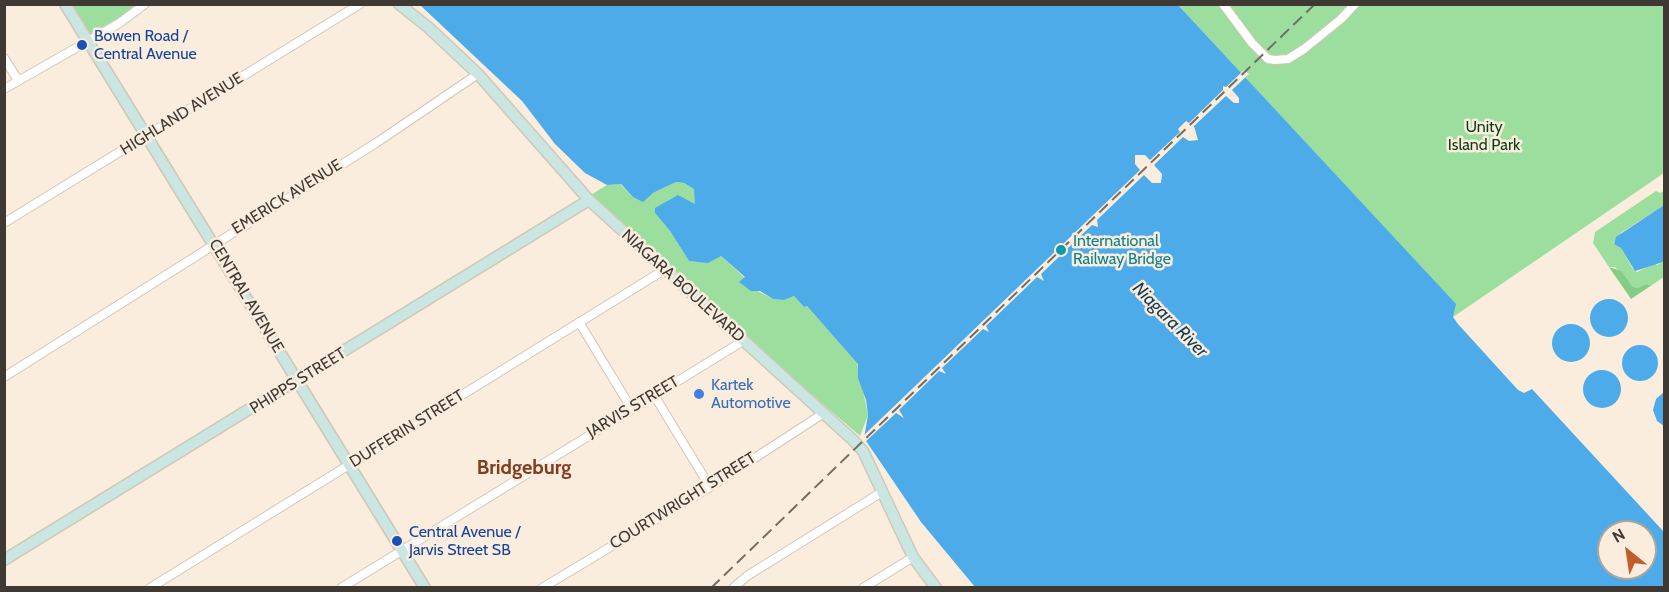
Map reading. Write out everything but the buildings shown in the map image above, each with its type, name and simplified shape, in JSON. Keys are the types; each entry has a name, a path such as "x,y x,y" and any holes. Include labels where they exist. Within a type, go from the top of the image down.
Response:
{"main road":[{"name":"CENTRAL AVENUE","path":"65,4 425,588"},
{"name":"NIAGARA BOULEVARD","path":"399,4 429,28 478,74 589,200 824,413 863,452 913,557 936,588"},
{"name":"PHIPPS STREET","path":"4,560 589,200"}],"street":[{"path":"4,89 87,42 145,4"},
{"name":"HIGHLAND AVENUE","path":"4,223 360,4"},
{"path":"1223,4 1252,43 1268,59 1275,60 1288,58 1304,49 1341,19 1355,4"},
{"path":"4,58 18,80"},
{"name":"EMERICK AVENUE","path":"4,376 376,143 478,74"},
{"name":"DUFFERIN STREET","path":"150,588 664,270"},
{"path":"579,322 631,408"},
{"name":"JARVIS STREET","path":"341,588 742,340"},
{"path":"654,394 710,486"},
{"name":"COURTWRIGHT STREET","path":"542,588 710,486 824,413"},
{"path":"733,588 776,557 882,492"},
{"path":"866,587 913,557"}],"green space":[{"path":"70,5 141,5 87,36"},
{"name":"Unity Island Park","path":"1178,5 1664,5 1664,173 1453,317 1455,304"},
{"path":"676,182 684,183 694,189 697,202 695,204 686,200 655,213 670,231 689,261 705,262 721,256 745,278 740,282 773,299 784,300 794,296 804,307 807,306 857,362 868,415 860,436 589,196 607,185 620,184 633,197 653,193"},
{"path":"1656,191 1660,193 1664,191 1664,205 1621,233 1613,243 1621,248 1637,272 1655,263 1657,265 1663,262 1664,258 1664,277 1652,285 1646,284 1637,288 1632,286 1615,267 1609,267 1593,243 1595,232"},
{"path":"1609,267 1621,271 1632,286 1637,288 1646,284 1652,285 1631,299"}],"water":[{"name":"Niagara River","path":"420,5 1178,5 1456,304 1453,317 1458,324 1518,390 1524,393 1532,389 1653,520 1597,520 1597,580 1657,580 1657,524 1664,532 1664,587 975,587 921,522 864,438 868,415 866,400 858,378 858,364 807,306 804,307 794,296 784,300 773,299 760,291 751,291 739,282 745,277 721,256 708,263 689,261 670,231 655,213 655,208 678,195 695,204 694,189 684,183 676,182 653,193 643,202 633,197 621,184 607,185 585,173 555,144 522,101"},
{"path":"1664,205 1663,262 1635,271 1621,248 1614,244 1616,237"},
{"path":"1609,299 1622,305 1628,318 1622,331 1609,337 1596,331 1590,318 1596,305"},
{"path":"1571,324 1584,330 1590,343 1584,356 1571,362 1558,356 1552,343 1558,330"},
{"path":"1640,345 1653,350 1658,363 1653,376 1640,381 1627,376 1622,363 1627,350"},
{"path":"1602,370 1615,376 1621,389 1615,402 1602,408 1589,402 1583,389 1589,376"},
{"path":"1664,392 1664,426 1657,421 1653,410 1656,399"}],"pier":[{"name":"International Railway Bridge","path":"1244,70 1249,74 1232,90 1239,98 1239,103 1234,103 1226,96 1194,126 1198,140 1189,141 1183,137 1154,165 1162,174 1161,183 1152,183 1144,175 1097,220 1098,227 1092,225 1041,274 1044,281 1037,277 986,326 989,332 983,329 942,368 946,374 939,371 899,410 904,418 896,413 864,443 861,438 1140,170 1135,164 1135,155 1145,155 1150,160 1180,132 1178,129 1186,121 1189,123 1223,90 1223,86 1226,87"}],"railway":[{"path":"711,588 1315,4"}],"place":[{"name":"Bowen Road / Central Avenue","path":"82,45"},
{"name":"International Railway Bridge","path":"1061,250"},
{"name":"Kartek Automotive","path":"699,394"},
{"name":"Central Avenue / Jarvis Street SB","path":"397,541"}],"district":[{"name":"Bridgeburg","path":"524,468"}]}
